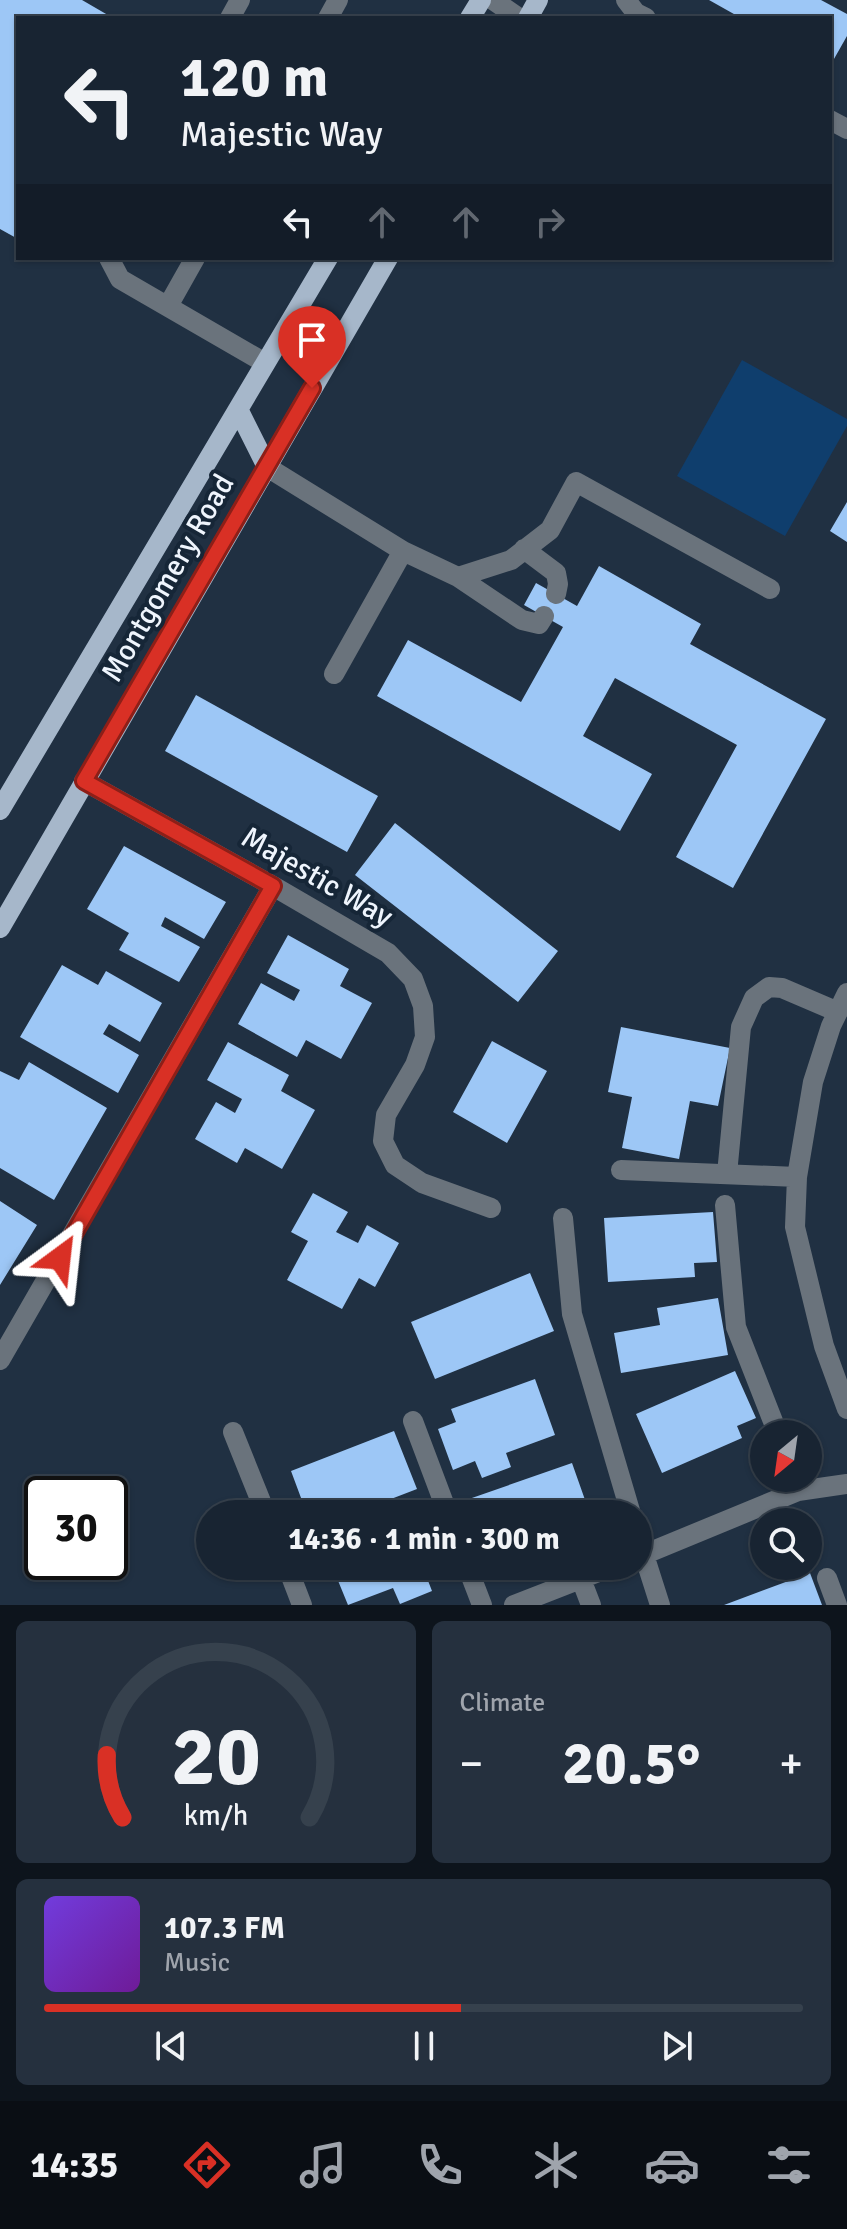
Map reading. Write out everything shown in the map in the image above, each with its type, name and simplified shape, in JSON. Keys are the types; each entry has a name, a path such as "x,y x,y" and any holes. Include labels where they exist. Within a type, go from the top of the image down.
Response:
{"main road":[{"name":"Montgomery Road","path":"0,810 327,260"},
{"name":"Montgomery Road","path":"0,928 387,260"},
{"path":"238,409 267,467"}],"street":[{"path":"493,0 516,16"},
{"path":"110,260 120,279 265,363"},
{"path":"168,306 194,260"},
{"path":"267,467 403,551 458,577 522,620 539,624 544,616"},
{"path":"458,577 511,560 550,530 576,482 770,589"},
{"path":"524,549 556,573 556,594"},
{"path":"334,674 403,551"},
{"name":"Majestic Way","path":"84,781 388,953 413,979 423,1006 425,1037 415,1065 386,1115 383,1141 395,1165 422,1183 491,1208"},
{"path":"0,1360 273,886"},
{"path":"727,1174 741,1027 754,998 769,987 842,1003 813,1082 797,1177 795,1227 824,1346 847,1409"},
{"path":"621,1170 797,1177"},
{"path":"725,1205 736,1327 773,1420"},
{"path":"563,1218 572,1314 627,1500"},
{"path":"413,1421 443,1500"},
{"path":"233,1432 260,1500"},
{"path":"822,1484 847,1484"},
{"path":"652,1544 777,1492"},
{"path":"827,1578 837,1605"},
{"path":"292,1580 302,1605"},
{"path":"472,1580 482,1605"},
{"path":"514,1605 578,1580"},
{"path":"581,1580 591,1605"},
{"path":"651,1580 660,1605"}],"shaded area":[{"path":"742,360 847,419 847,426 785,536 677,476"}],"building":[{"path":"0,0 82,0 110,16 16,16 16,238 0,229"},
{"path":"709,0 821,0 847,14 847,36 832,62 832,16 737,16"},
{"path":"847,502 847,542 830,531"},
{"path":"599,566 701,624 690,644 826,719 733,888 676,857 737,745 615,678 583,736 652,774 620,831 377,696 408,640 521,702 563,627 524,605 536,583 577,606"},
{"path":"196,695 378,796 347,852 165,751"},
{"path":"395,823 558,951 518,1002 355,875"},
{"path":"124,846 226,902 204,939 165,917 161,926 200,947 179,982 119,950 129,933 87,909"},
{"path":"288,935 349,969 340,986 372,1003 341,1059 306,1040 297,1057 238,1024 261,983 294,1001 300,990 267,973"},
{"path":"62,965 98,985 106,971 162,1003 140,1042 109,1024 103,1034 139,1055 118,1093 20,1037"},
{"path":"621,1027 730,1048 718,1106 690,1101 679,1159 622,1148 632,1097 608,1092"},
{"path":"492,1041 547,1071 507,1143 453,1112"},
{"path":"228,1042 289,1075 281,1091 315,1110 282,1169 245,1148 237,1163 195,1139 216,1102 235,1113 242,1099 207,1080"},
{"path":"29,1062 107,1108 54,1200 0,1168 0,1071 19,1080"},
{"path":"313,1193 348,1212 336,1232 358,1243 367,1225 399,1243 375,1287 359,1278 342,1309 287,1280 308,1241 291,1232"},
{"path":"0,1201 37,1225 0,1285"},
{"path":"713,1212 717,1262 694,1263 695,1277 608,1282 604,1218"},
{"path":"530,1273 554,1331 435,1379 411,1322"},
{"path":"718,1298 728,1355 621,1373 614,1333 660,1325 657,1308"},
{"path":"735,1371 756,1418 737,1426 742,1438 662,1473 636,1414"},
{"path":"535,1379 555,1435 506,1453 511,1467 482,1478 475,1461 453,1470 438,1429 456,1422 451,1409"},
{"path":"394,1431 417,1489 388,1500 302,1500 291,1471"},
{"path":"572,1463 585,1500 469,1500"},
{"path":"338,1580 428,1580 432,1591 400,1604 393,1588 348,1605"},
{"path":"791,1580 813,1580 822,1605 724,1605"}],"route":[{"path":"60,1258 273,886 84,781 312,388"}]}
